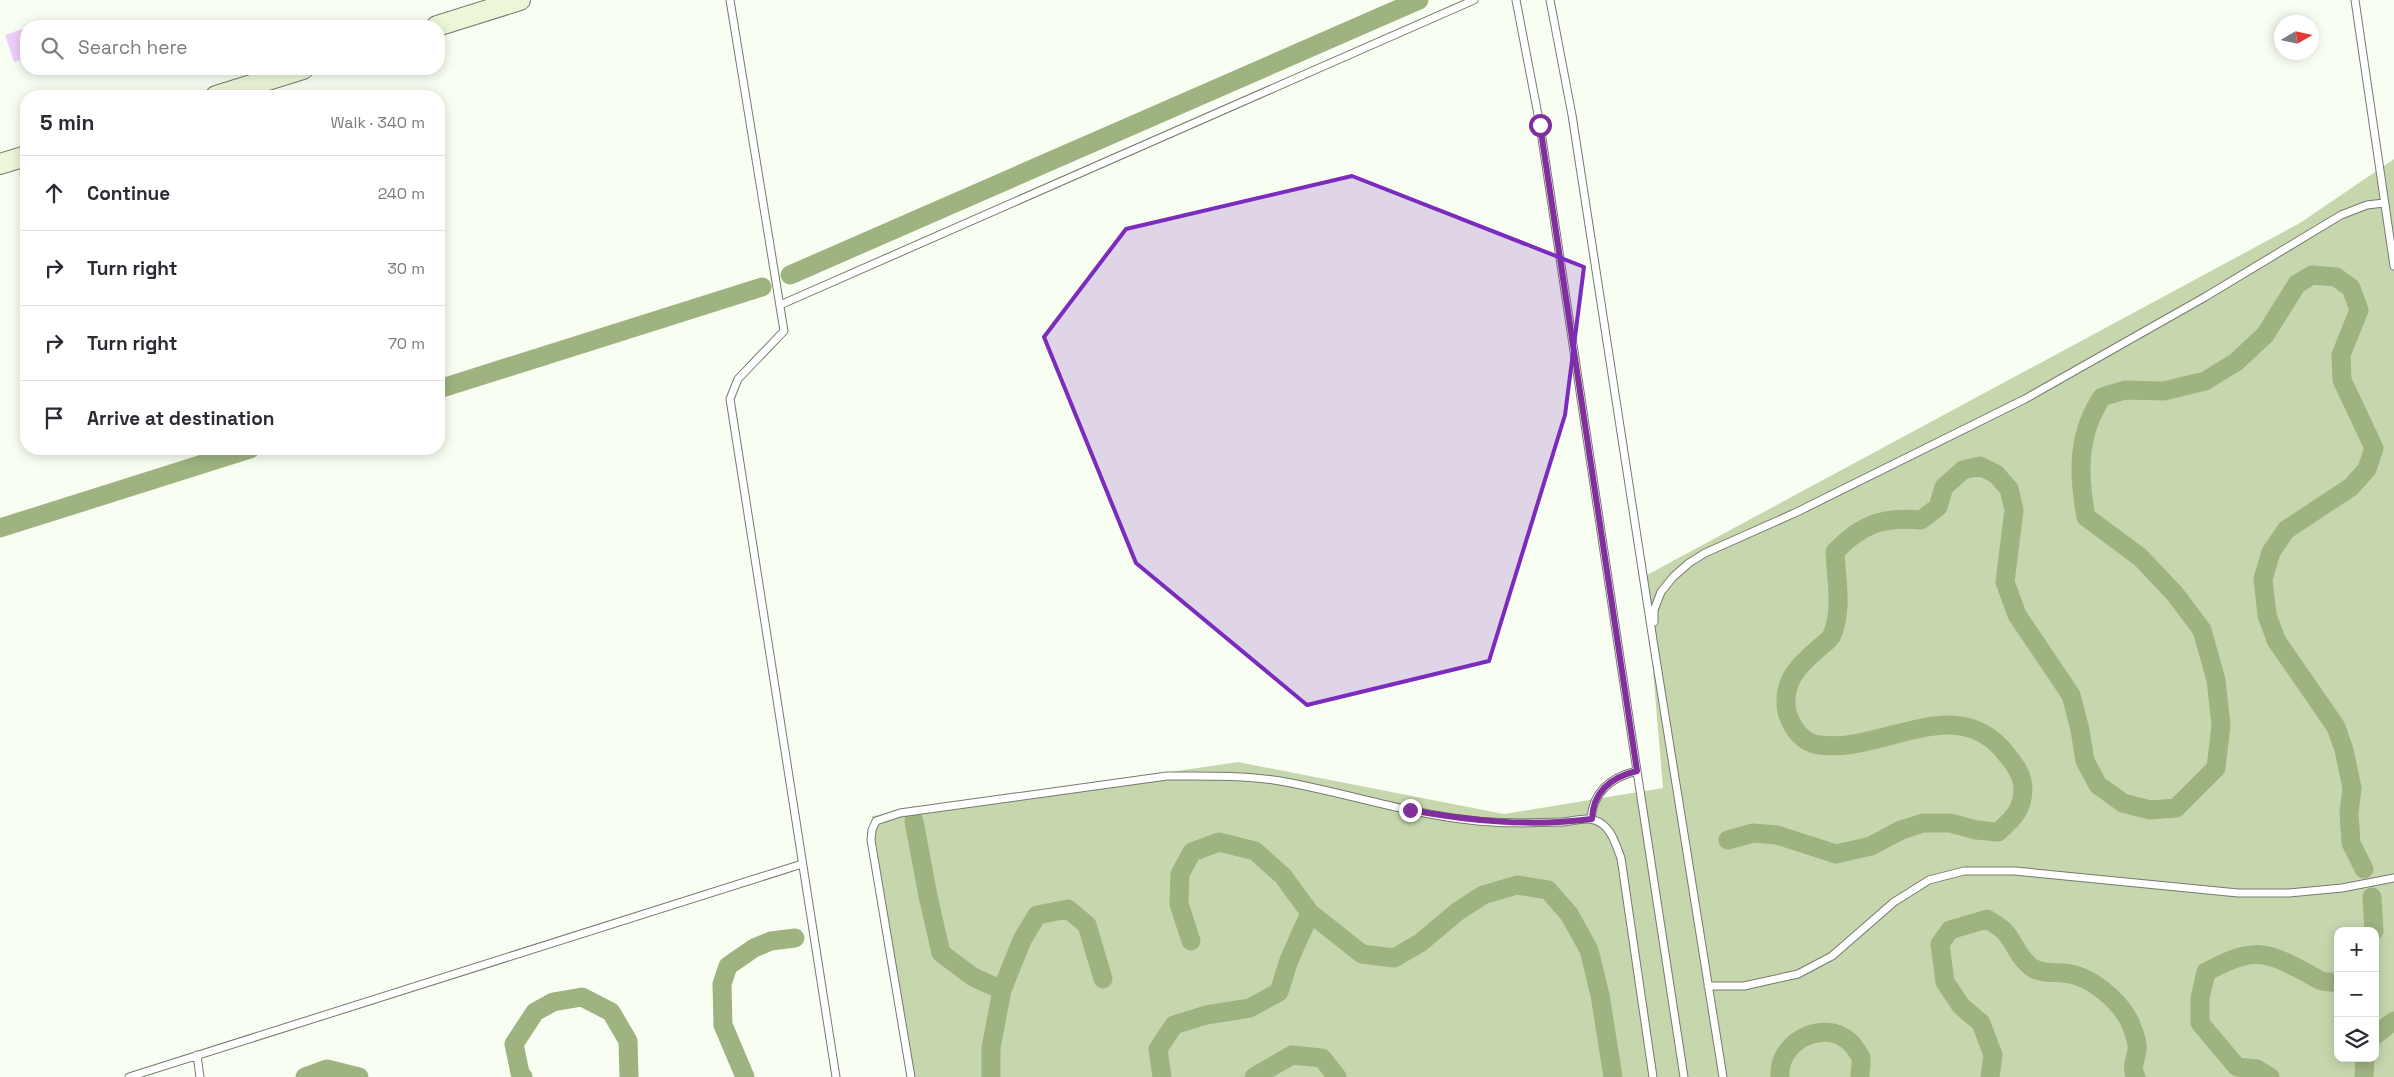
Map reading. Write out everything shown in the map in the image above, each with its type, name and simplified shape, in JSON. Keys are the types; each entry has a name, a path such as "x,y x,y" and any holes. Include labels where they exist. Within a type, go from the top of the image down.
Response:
{"main road":[{"path":"445,23 520,0"},
{"path":"235,90 284,75"},
{"path":"0,164 20,158"}],"lane":[{"path":"730,0 784,331 738,379 730,399 836,1077"},
{"path":"780,306 1474,0"},
{"path":"1516,0 1540,125 1684,1077"},
{"path":"1550,0 1572,115 1723,1077"},
{"path":"2355,0 2394,266"},
{"path":"1655,653 1654,610 1662,592 1673,577 1689,563 2025,399 2205,297 2341,215 2367,206 2384,203"},
{"path":"1592,819 1592,805 1606,785 1620,775 1637,771"},
{"path":"911,1077 871,840 872,830 876,821 885,816 1166,776 1279,781 1410,810 1467,820 1500,823 1592,819 1603,824 1613,837 1621,858 1653,1077"},
{"path":"129,1077 149,1074 197,1055 802,864"},
{"path":"1708,986 1744,986 1798,974 1832,956 1894,902 1929,880 1964,871 2015,871 2238,893 2289,893 2342,888 2394,878"},
{"path":"197,1055 200,1077"}],"highlighted area":[{"path":"1352,176 1584,267 1565,415 1489,661 1307,705 1136,563 1044,337 1126,229"}],"green space":[{"path":"2394,159 2394,1077 910,1077 872,816 1238,762 1504,814 1663,788 1645,576 2300,223"}],"building":[{"path":"20,30 20,60 14,62 5,35"}],"waterway":[{"path":"790,275 1419,0"},
{"path":"1728,840 1753,833 1777,835 1836,854 1871,846 1901,830 1923,823 1950,823 1976,830 1998,832 2016,813 2023,796 2023,784 2020,775 2016,766 1987,736 1966,727 1943,725 1868,741 1843,745 1819,745 1813,744 1799,734 1790,720 1786,708 1787,692 1792,677 1807,659 1830,639 1832,635 1838,604 1835,552 1854,535 1873,524 1895,520 1921,520 1938,507 1944,487 1963,470 1980,466 1996,474 2009,489 2014,510 2005,582 2017,615 2071,695 2080,730 2085,761 2098,785 2123,803 2150,810 2176,808 2216,768 2221,725 2216,680 2202,630 2175,594 2140,557 2086,517 2081,470 2084,440 2094,411 2102,397 2125,390 2164,391 2205,381 2236,362 2265,335 2297,284 2312,275 2336,277 2351,288 2359,310 2341,355 2342,380 2374,448 2367,469 2351,487 2286,530 2271,552 2263,579 2267,615 2276,640 2336,727 2344,750 2352,788 2349,813 2351,843 2364,869"},
{"path":"445,387 762,287"},
{"path":"0,528 231,455"},
{"path":"914,821 941,953 973,977 1002,990 991,1048 991,1077"},
{"path":"1191,941 1179,904 1180,874 1192,852 1219,842 1255,851 1283,876 1310,913"},
{"path":"1162,1077 1158,1049 1174,1025 1206,1015 1250,1008 1279,992 1289,960 1310,913 1362,954 1394,958 1420,943 1457,912 1483,895 1517,885 1548,890 1569,914 1589,950 1600,995 1613,1077"},
{"path":"2372,897 2374,927"},
{"path":"1002,990 1022,940 1037,915 1068,909 1087,925 1103,979"},
{"path":"1990,1077 1993,1055 1981,1023 1961,1006 1945,982 1940,944 1950,930 1987,919 2006,933 2023,959 2031,967 2043,972 2064,973 2084,978 2103,990 2119,1005 2130,1022 2136,1041 2137,1048 2133,1068 2136,1077"},
{"path":"745,1077 723,1025 722,984 728,966 754,948 771,941 795,938"},
{"path":"2270,1077 2257,1069 2237,1067 2200,1023 2200,998 2206,972 2233,959 2244,956 2265,955 2276,958 2319,980 2334,982"},
{"path":"523,1077 520,1073 514,1044 535,1012 553,1002 582,997 611,1012 628,1041 629,1077"},
{"path":"2379,1032 2394,1021"},
{"path":"1780,1077 1781,1063 1787,1051 1796,1042 1808,1035 1820,1032 1833,1033 1845,1038 1855,1048 1861,1058 1860,1077"},
{"path":"1254,1077 1292,1055 1322,1058 1337,1077"},
{"path":"2364,1077 2365,1062"},
{"path":"305,1077 327,1069 359,1077"}],"route":[{"path":"1410,810 1467,820 1500,823 1592,819 1592,805 1606,785 1620,775 1637,771 1540,125"}]}
